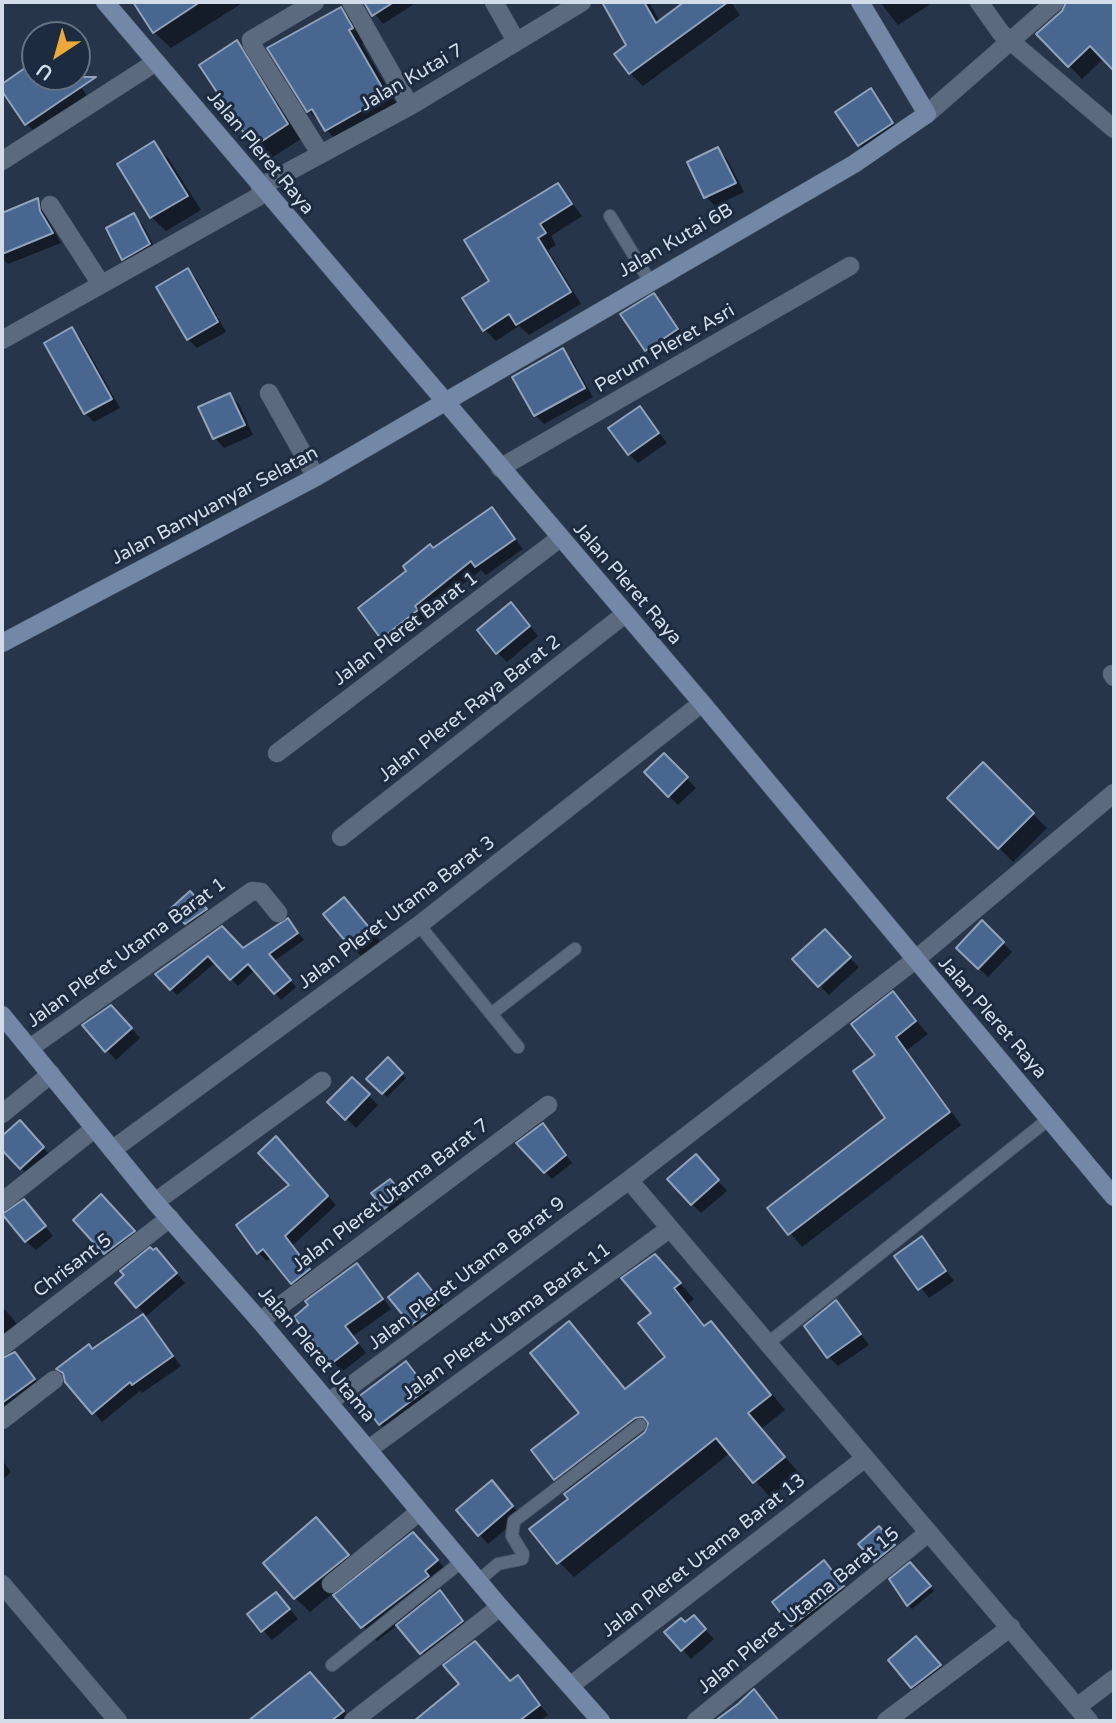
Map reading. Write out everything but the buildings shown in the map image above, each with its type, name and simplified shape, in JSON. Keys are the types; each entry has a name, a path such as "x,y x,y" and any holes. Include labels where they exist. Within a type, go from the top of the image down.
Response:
{"street":[{"name":"Jalan Pleret Raya","path":"105,2 702,703 1114,1197"},
{"path":"315,2 251,40 320,153"},
{"path":"351,2 410,106"},
{"path":"494,2 516,41"},
{"name":"Jalan Kutai 7","path":"2,340 263,190 320,153 410,106 582,2"},
{"path":"860,2 927,114 1055,2"},
{"path":"979,2 1001,33 1114,128"},
{"path":"2,161 156,62"},
{"name":"Jalan Kutai 6B","path":"445,402 649,280 865,157 927,114"},
{"path":"50,205 101,285"},
{"name":"Perum Pleret Asri","path":"500,468 850,266"},
{"path":"269,393 316,477"},
{"name":"Jalan Banyuanyar Selatan","path":"2,643 316,477 445,402"},
{"name":"Jalan Pleret Barat 1","path":"277,753 560,538"},
{"name":"Jalan Pleret Raya Barat 2","path":"341,837 625,614"},
{"name":"Jalan Pleret Utama Barat 3","path":"112,1150 419,925 702,703"},
{"name":"Jalan Pleret Utama Barat 9","path":"329,1402 629,1180 915,960 1114,793"},
{"name":"Jalan Pleret Utama Barat 1","path":"30,1048 251,891 261,892 278,913"},
{"name":"Jalan Pleret Utama","path":"2,1015 155,1202 260,1321 597,1720"},
{"path":"2,1114 51,1074"},
{"path":"155,1202 322,1081"},
{"name":"Jalan Pleret Utama Barat 7","path":"260,1321 548,1105"},
{"path":"2,1202 94,1129"},
{"path":"629,1180 864,1460 1011,1627 1089,1721"},
{"name":"Chrisant 5","path":"2,1347 170,1218"},
{"name":"Jalan Pleret Utama Barat 11","path":"369,1449 669,1228"},
{"path":"2,1420 54,1380"},
{"name":"Jalan Pleret Utama Barat 13","path":"570,1686 864,1460"},
{"path":"331,1584 419,1512"},
{"name":"Jalan Pleret Utama Barat 15","path":"696,1721 928,1533"},
{"path":"2,1584 118,1721"},
{"path":"353,1721 500,1607"},
{"path":"886,1721 1011,1627"},
{"path":"1077,1707 1114,1679"}],"lane":[{"path":"610,216 649,280"},
{"path":"419,925 518,1047"},
{"path":"491,1014 575,949"},
{"path":"767,1344 1050,1118"},
{"path":"478,1581 498,1564 522,1559 523,1554 512,1536 514,1521 640,1425"},
{"path":"332,1665 461,1562"}]}
